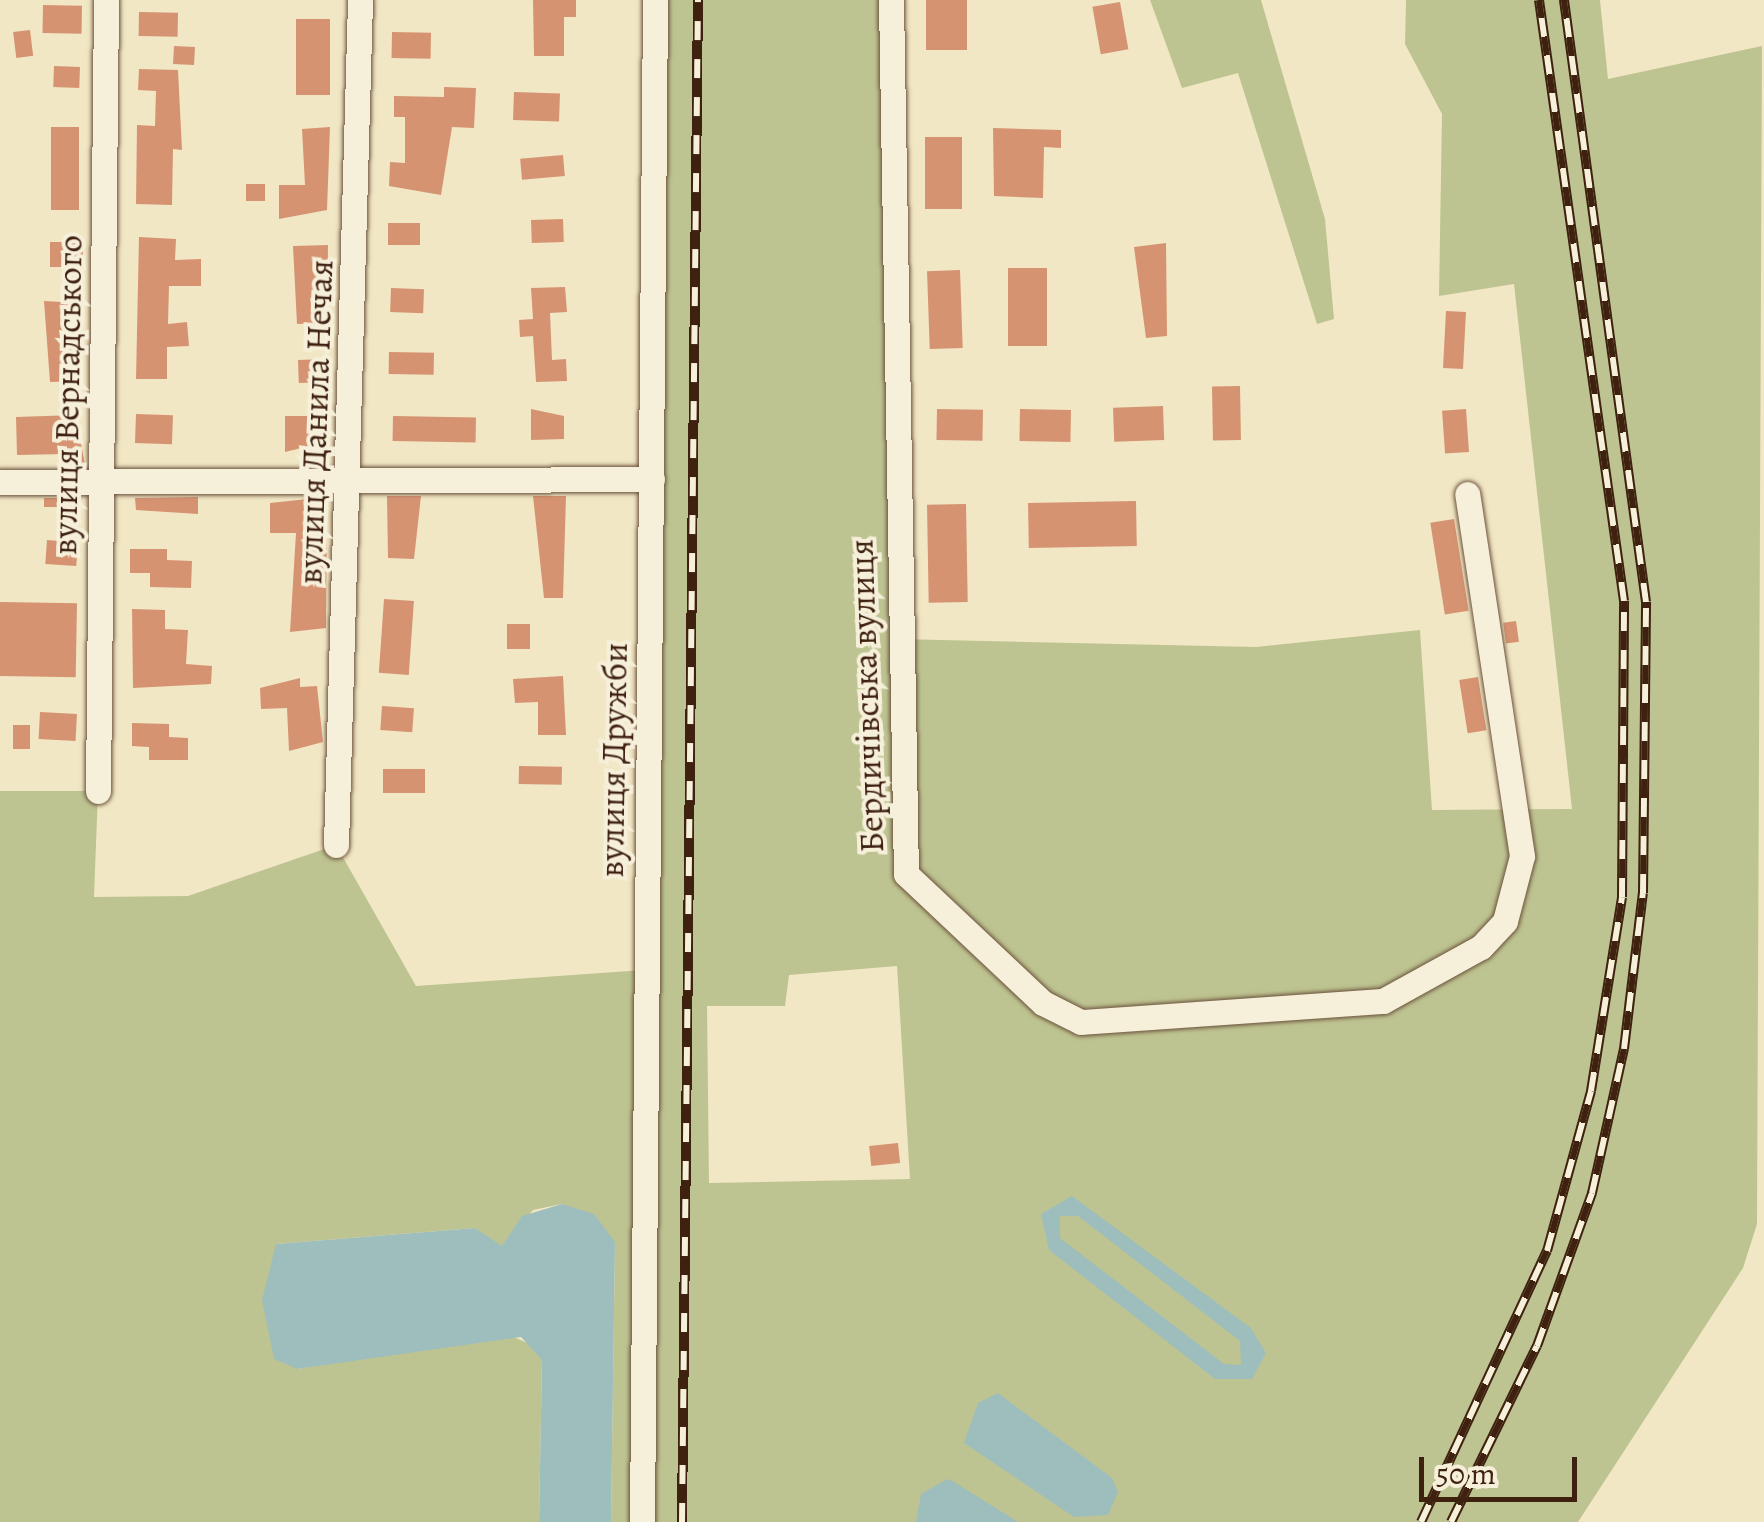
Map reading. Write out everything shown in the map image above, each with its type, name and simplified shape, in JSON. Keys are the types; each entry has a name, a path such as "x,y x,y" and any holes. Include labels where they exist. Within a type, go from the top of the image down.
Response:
{"street":[{"name":"вулиця Вернадського","path":"98,791 106,0"},
{"name":"вулиця Данила Нечая","path":"336,845 360,0"},
{"name":"вулиця Дружби","path":"642,1522 655,0"},
{"name":"Бердичівська вулиця","path":"891,0 906,874 1044,1003 1081,1022 1383,1001 1481,947 1506,921 1522,856 1467,494"},
{"path":"0,482 652,479"}],"green space":[{"path":"655,0 891,0 897,639 1256,647 1420,630 1432,810 1572,809 1514,284 1439,296 1442,114 1405,44 1406,0 1600,0 1608,79 1762,46 1757,1224 1743,1268 1578,1522 611,1522 615,1242 562,1204 533,1210 501,1247 475,1228 276,1244 297,1369 507,1334 534,1346 542,1359 539,1522 0,1522 0,791 98,791 94,897 188,896 336,845 416,986 644,970","holes":["897,966 910,1179 709,1183 707,1006 785,1006 789,975"]},
{"path":"1150,0 1261,0 1325,219 1334,319 1317,324 1238,73 1182,88"}],"water":[{"path":"1072,1196 1251,1328 1266,1353 1252,1379 1215,1379 1049,1250 1041,1214","holes":["1060,1216 1078,1216 1240,1341 1241,1365 1224,1364 1060,1238"]},
{"path":"562,1204 594,1214 615,1242 611,1522 539,1522 542,1360 521,1337 297,1369 274,1359 262,1300 276,1244 475,1228 502,1246 522,1216"},
{"path":"998,1393 1112,1478 1118,1492 1108,1515 1074,1517 964,1443 978,1403"},
{"path":"947,1479 1018,1522 916,1522 921,1494"}],"building":[{"path":"533,0 576,0 576,17 564,17 564,56 534,56"},
{"path":"926,0 967,0 967,50 926,50"},
{"path":"1120,2 1128,49 1101,54 1092,7"},
{"path":"43,5 82,6 82,34 43,33"},
{"path":"139,12 178,13 178,37 139,36"},
{"path":"296,19 330,19 330,95 296,95"},
{"path":"30,30 33,56 16,58 13,32"},
{"path":"392,32 431,33 431,59 392,58"},
{"path":"174,46 195,47 194,65 173,64"},
{"path":"54,66 80,67 79,88 53,87"},
{"path":"139,69 178,70 182,150 173,149 172,205 136,204 137,125 155,126 156,91 138,90"},
{"path":"444,87 476,88 474,128 452,127 441,195 389,186 390,162 405,163 405,117 394,117 394,96 444,97"},
{"path":"514,92 560,94 559,122 513,120"},
{"path":"51,127 79,127 79,210 51,210"},
{"path":"330,127 327,210 279,219 279,185 305,185 302,129"},
{"path":"993,128 1061,130 1061,148 1044,147 1043,198 994,196"},
{"path":"925,137 962,137 962,209 925,209"},
{"path":"563,155 565,176 522,180 520,159"},
{"path":"246,184 265,184 265,201 246,201"},
{"path":"563,219 564,242 532,243 531,220"},
{"path":"388,223 420,223 420,245 388,245"},
{"path":"139,237 176,239 175,260 201,259 201,286 169,286 168,324 187,322 189,346 167,347 167,379 136,379"},
{"path":"50,242 83,242 83,267 50,267"},
{"path":"1166,243 1167,336 1146,338 1134,247"},
{"path":"328,245 327,323 297,324 293,246"},
{"path":"1008,268 1047,268 1047,346 1008,346"},
{"path":"960,270 963,348 930,349 927,271"},
{"path":"565,287 567,312 550,313 552,360 566,359 567,381 536,382 533,336 520,337 519,320 533,319 531,288"},
{"path":"391,288 424,289 423,313 390,312"},
{"path":"44,301 80,303 81,381 50,382"},
{"path":"1446,311 1466,312 1463,369 1443,368"},
{"path":"389,352 434,353 434,375 389,374"},
{"path":"326,359 327,382 299,383 298,360"},
{"path":"1212,386 1240,386 1241,440 1213,440"},
{"path":"1163,406 1164,440 1114,442 1113,408"},
{"path":"531,409 564,416 564,439 531,440"},
{"path":"937,409 983,410 982,441 936,440"},
{"path":"1020,409 1071,410 1070,442 1019,441"},
{"path":"1466,409 1469,452 1445,454 1442,411"},
{"path":"136,414 173,415 172,444 135,443"},
{"path":"76,415 85,465 65,465 65,454 17,455 16,417"},
{"path":"285,416 326,416 326,442 285,452"},
{"path":"393,416 476,417 476,442 393,441"},
{"path":"387,496 421,496 414,559 388,558"},
{"path":"533,496 566,496 563,598 544,598"},
{"path":"198,497 198,514 136,510 135,498"},
{"path":"327,497 326,628 290,632 296,533 270,533 270,503"},
{"path":"44,498 81,498 81,507 44,507"},
{"path":"1136,501 1137,546 1029,548 1028,503"},
{"path":"966,504 968,602 929,603 927,505"},
{"path":"1454,519 1469,611 1445,615 1430,523"},
{"path":"47,540 78,542 76,566 45,564"},
{"path":"130,549 167,549 167,560 192,561 191,588 150,587 150,573 130,573"},
{"path":"384,599 414,601 409,675 379,673"},
{"path":"0,602 77,603 76,677 0,676"},
{"path":"132,609 165,610 165,629 188,630 186,664 212,666 211,684 133,688"},
{"path":"1516,621 1519,642 1506,644 1503,623"},
{"path":"507,624 530,624 530,649 507,649"},
{"path":"563,676 566,735 538,735 538,702 515,703 513,679"},
{"path":"1478,677 1486,730 1468,733 1459,680"},
{"path":"300,678 300,687 317,686 323,742 289,751 287,708 261,709 260,688"},
{"path":"382,706 414,708 412,732 380,730"},
{"path":"40,712 77,714 76,741 39,739"},
{"path":"132,723 169,724 169,737 188,738 188,760 149,760 149,747 132,746"},
{"path":"13,725 30,725 30,749 13,749"},
{"path":"519,766 562,767 562,785 519,784"},
{"path":"383,769 425,769 425,793 383,793"},
{"path":"898,1143 900,1163 871,1166 869,1146"}],"railway":[{"path":"682,1522 698,0"},
{"path":"1421,1522 1547,1251 1591,1091 1622,897 1624,601 1539,0"},
{"path":"1451,1522 1537,1346 1592,1193 1624,1049 1643,893 1646,602 1564,0"}]}
